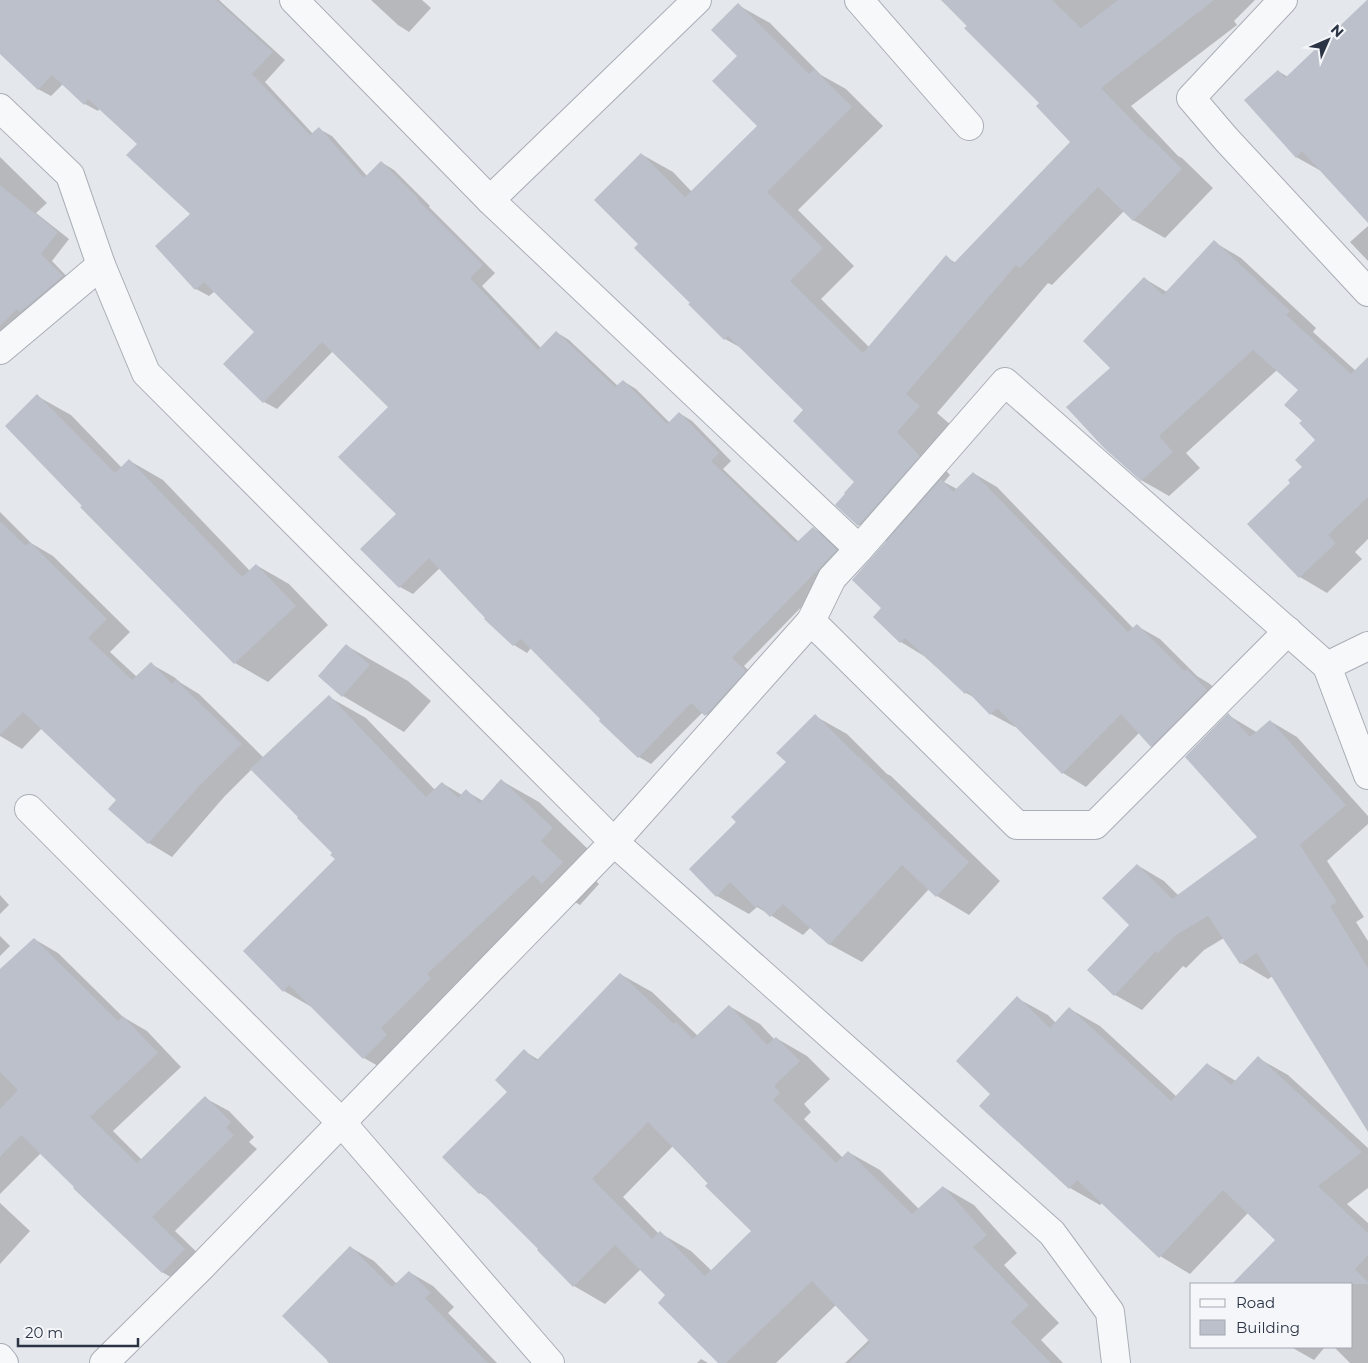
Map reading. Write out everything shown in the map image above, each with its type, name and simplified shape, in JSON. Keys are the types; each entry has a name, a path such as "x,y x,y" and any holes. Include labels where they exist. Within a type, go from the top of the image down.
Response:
{"street":[{"path":"294,0 490,200 859,549"},
{"path":"490,200 697,0"},
{"path":"858,0 969,126"},
{"path":"1283,0 1190,98 1368,292"},
{"path":"0,108 70,175 101,265 146,373 614,842 1052,1233 1110,1312 1116,1363"},
{"path":"0,350 101,265"},
{"path":"104,1363 202,1266 614,842 811,621 832,578 1005,382 1327,666 1368,775"},
{"path":"811,621 1017,825 1095,825 1288,631"},
{"path":"1327,666 1368,646"},
{"path":"29,809 341,1122 550,1363"},
{"path":"0,1358 4,1363"}],"building":[{"path":"0,0 216,0 273,52 252,74 310,135 319,127 364,178 381,161 483,265 470,278 538,350 556,331 615,387 623,380 667,424 679,412 719,453 711,461 796,543 813,527 837,550 732,658 746,671 705,716 691,703 638,758 599,721 600,719 521,639 513,646 484,619 429,558 399,588 360,549 396,514 338,457 388,407 322,342 263,403 223,364 254,332 204,282 195,290 155,246 190,214 126,155 137,144 88,99 84,105 52,75 38,90 0,54"},
{"path":"941,0 1052,0 1081,28 1118,0 1214,0 1101,88 1182,169 1133,221 1098,187 1020,268 1016,265 906,394 920,406 897,432 920,456 858,526 835,505 854,482 793,421 803,410 728,336 724,340 688,304 690,303 634,248 638,244 594,200 641,153 685,197 757,126 712,81 737,56 711,30 738,3 809,74 814,69 852,107 767,192 823,248 790,281 863,353 946,255 954,263 1070,142 1036,106 1039,103 964,28 967,26"},
{"path":"1367,0 1368,223 1302,151 1296,158 1244,100 1278,70 1285,78"},
{"path":"0,185 58,232 41,254 63,276 20,312 17,309 0,326"},
{"path":"1214,240 1290,311 1286,315 1351,374 1368,357 1368,497 1328,535 1336,543 1299,578 1247,524 1290,483 1288,480 1302,467 1295,460 1315,440 1299,423 1302,421 1284,405 1298,390 1253,350 1159,436 1173,452 1141,481 1104,448 1066,407 1110,368 1083,341 1144,277 1163,295"},
{"path":"37,394 115,473 129,459 242,577 256,564 296,606 234,664 80,507 82,506 5,426"},
{"path":"973,472 1128,632 1137,624 1184,671 1187,669 1207,690 1151,747 1121,714 1062,774 997,708 990,715 967,691 965,694 905,638 900,643 873,617 881,608 852,580 941,479 953,492"},
{"path":"0,521 26,546 30,542 107,619 88,638 132,680 151,662 172,684 176,680 242,744 201,784 148,844 108,809 116,800 23,712 0,735"},
{"path":"346,644 370,665 342,697 318,676"},
{"path":"329,695 426,797 442,782 458,798 466,789 480,803 501,779 553,828 541,841 563,862 542,884 533,875 427,974 431,978 381,1028 387,1035 363,1059 289,985 283,992 243,951 335,859 330,855 332,853 298,817 250,769"},
{"path":"1228,713 1250,737 1270,720 1346,805 1300,845 1337,902 1330,906 1368,968 1368,1132 1257,953 1240,964 1208,916 1176,935 1158,953 1156,951 1114,996 1087,970 1129,925 1102,898 1137,864 1172,899 1257,837 1185,757"},
{"path":"815,714 969,862 936,897 902,865 829,945 783,904 770,917 758,905 756,908 730,882 716,897 689,869 736,822 731,817 786,762 776,753"},
{"path":"34,938 118,1021 123,1016 158,1053 90,1117 137,1163 205,1096 231,1122 226,1128 234,1135 152,1217 185,1249 162,1273 73,1188 21,1135 0,1157 0,1109 18,1090 0,1072 0,969"},
{"path":"620,973 674,1024 676,1022 693,1039 729,1005 767,1045 776,1037 800,1061 774,1086 780,1093 773,1100 836,1163 848,1151 912,1214 943,1186 987,1235 973,1247 1029,1305 1011,1322 1051,1363 849,1363 870,1342 812,1281 726,1363 718,1363 658,1303 665,1295 615,1245 573,1287 481,1192 479,1194 442,1157 507,1092 495,1080 524,1049 536,1061","holes":["648,1122 708,1183 705,1186 751,1231 705,1276 660,1231 652,1239 592,1179"]},
{"path":"1017,996 1050,1028 1069,1007 1171,1101 1207,1063 1231,1085 1258,1056 1362,1152 1318,1186 1368,1233 1368,1255 1355,1269 1368,1284 1233,1283 1275,1240 1223,1190 1159,1258 1077,1180 1069,1189 979,1106 990,1094 956,1061"},
{"path":"350,1246 392,1287 409,1271 431,1293 425,1298 488,1363 330,1363 282,1316"}]}
